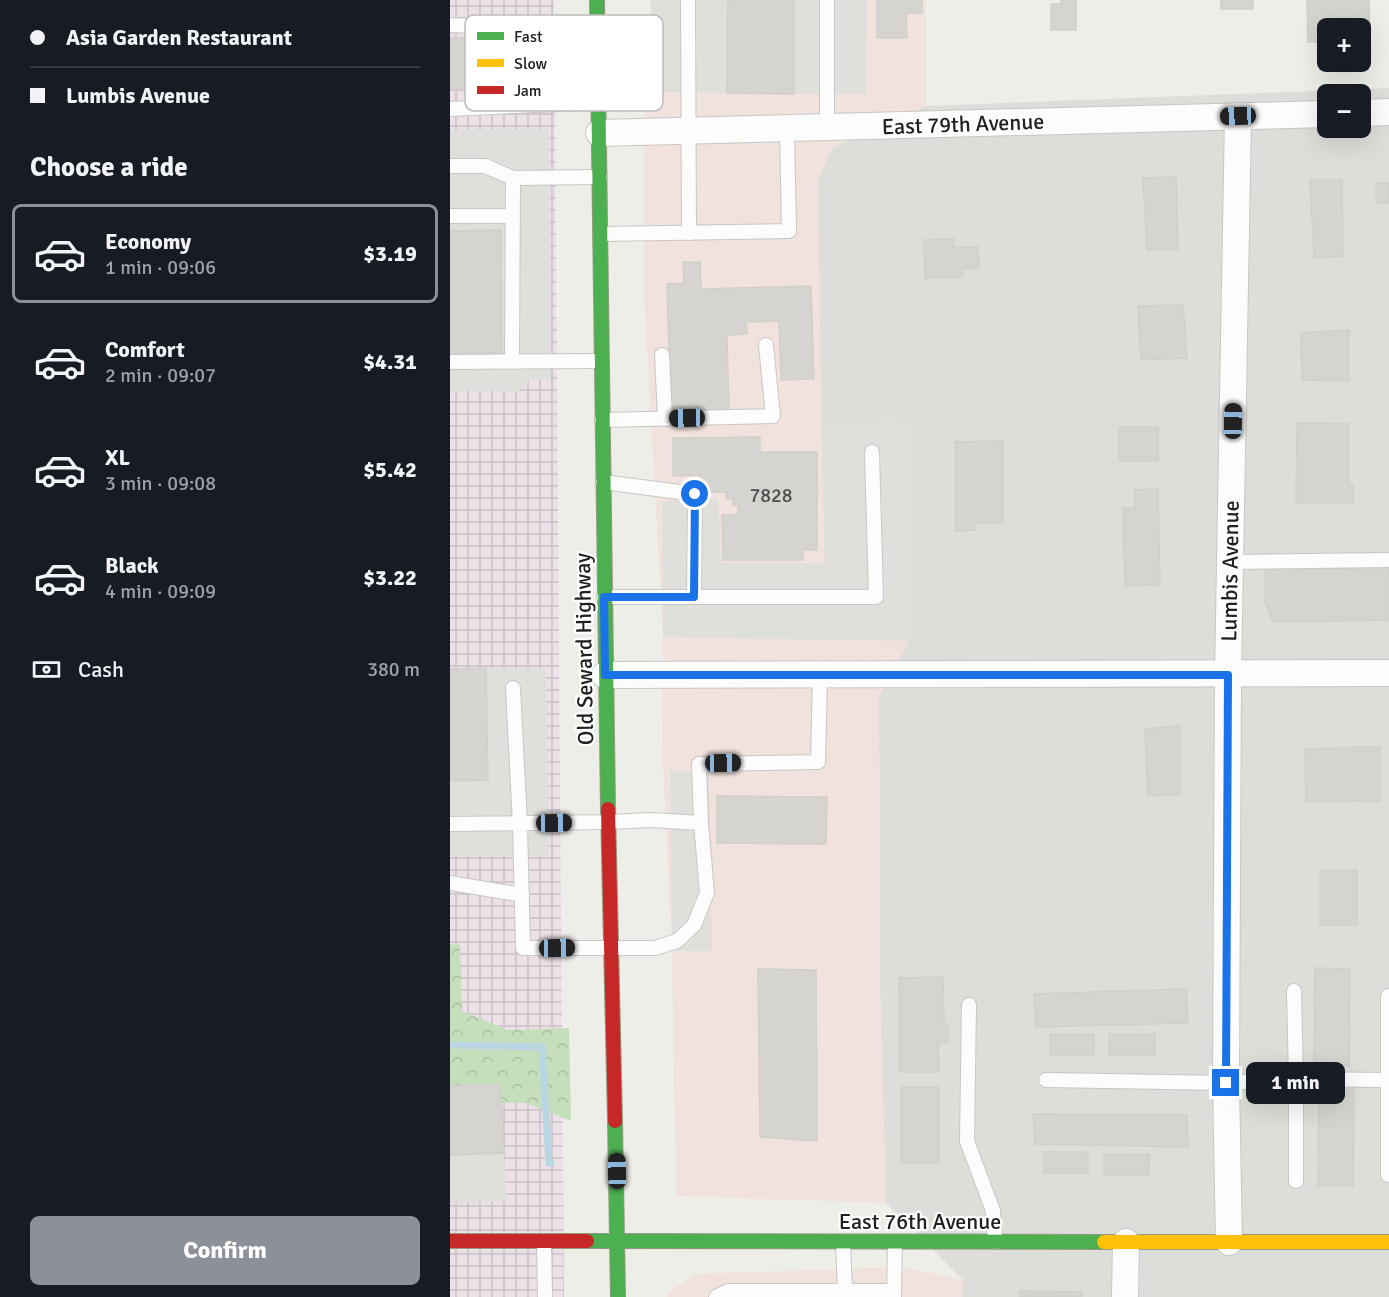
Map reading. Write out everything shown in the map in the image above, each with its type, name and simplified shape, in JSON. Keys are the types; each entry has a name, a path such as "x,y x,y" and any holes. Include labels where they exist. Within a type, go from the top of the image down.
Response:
{"main road":[{"name":"Old Seward Highway","path":"597,0 597,15"},
{"name":"Old Seward Highway","path":"598,111 605,675 618,1297"},
{"name":"East 76th Avenue","path":"450,1241 1389,1242"}],"street":[{"path":"1371,113 1389,112"},
{"name":"East 79th Avenue","path":"599,133 1317,114"},
{"name":"Lumbis Avenue","path":"1229,1242 1226,1083 1228,675 1238,116"},
{"path":"605,675 1389,673"},
{"path":"1125,1297 1126,1242"}],"lane":[{"path":"688,0 689,233"},
{"path":"827,0 827,128"},
{"path":"450,25 465,26"},
{"path":"450,109 465,108"},
{"path":"600,234 789,231 787,128"},
{"path":"450,166 485,166 513,178 600,177"},
{"path":"512,362 513,178"},
{"path":"450,216 513,216"},
{"path":"602,420 773,416 766,345"},
{"path":"662,355 665,419"},
{"path":"450,362 602,361"},
{"path":"604,597 876,597 872,452"},
{"path":"603,482 695,494 694,597"},
{"path":"1230,562 1389,560"},
{"path":"513,687 523,948 655,948 677,941 694,925 707,893 699,764 818,762 820,675"},
{"path":"450,824 651,820 701,823"},
{"path":"450,883 522,895"},
{"path":"1294,991 1296,1181"},
{"path":"1388,996 1388,1174"},
{"path":"969,1005 967,1141 993,1211 994,1242"},
{"path":"1046,1080 1226,1083 1296,1079 1388,1080"},
{"path":"544,1241 545,1297"},
{"path":"843,1242 845,1294"},
{"path":"716,1297 729,1292 894,1294 895,1242"}],"shaded area":[{"path":"450,0 554,0 554,15 465,15 465,111 555,111 564,1297 450,1297"},
{"path":"651,0 728,0 727,93 663,92 663,15 651,15"},
{"path":"654,0 926,0 926,106 832,148 818,179 821,425 911,423 909,641 879,696 880,985 886,1203 676,1196 672,951 662,744 663,637 644,293 644,111 663,111 663,15 655,15"},
{"path":"794,0 867,0 866,94 794,94"},
{"path":"1389,88 1389,1297 962,1297 963,1280 886,1203 880,985 879,696 909,641 911,423 821,425 818,179 832,148 926,106 1317,91 1317,138 1371,138 1371,89"},
{"path":"549,129 551,379 529,380 519,391 450,391 450,354 502,353 501,231 450,230 450,130"},
{"path":"911,423 909,641 663,637 662,501 718,499 721,563 825,563 821,425"},
{"path":"486,668 546,669 549,856 450,856 450,781 488,780"},
{"path":"670,771 709,771 712,951 672,951"},
{"path":"504,1153 507,1201 450,1203 450,1155"},
{"path":"902,1267 963,1280 962,1297 668,1297 668,1292 696,1274"}],"green space":[{"path":"450,944 460,945 462,1011 508,1030 569,1028 571,1121 526,1103 450,1102"}],"building":[{"path":"728,0 794,0 794,94 727,93"},
{"path":"877,0 922,0 922,13 906,13 907,38 877,38"},
{"path":"1061,0 1076,0 1076,30 1051,30 1051,4 1061,4"},
{"path":"1221,0 1253,0 1253,9 1221,9"},
{"path":"1307,0 1369,0 1369,18 1317,18 1317,42 1308,42"},
{"path":"450,38 465,38 465,90 450,90"},
{"path":"1176,177 1178,250 1147,250 1143,178"},
{"path":"1310,180 1342,180 1343,256 1314,258"},
{"path":"1376,183 1389,183 1389,203 1376,203"},
{"path":"501,230 502,353 450,352 450,231"},
{"path":"954,239 954,248 978,247 979,268 963,269 963,277 925,278 924,240"},
{"path":"683,262 700,262 701,289 811,286 814,379 781,380 779,321 746,322 747,334 727,335 729,415 671,417 667,284 684,283"},
{"path":"1183,305 1187,358 1141,360 1138,306"},
{"path":"1349,330 1349,381 1302,380 1301,333"},
{"path":"1297,423 1349,424 1349,485 1353,485 1353,503 1296,503"},
{"path":"1119,427 1158,427 1158,461 1119,461"},
{"path":"760,437 760,452 817,452 817,550 803,550 803,560 723,560 722,515 738,515 738,505 733,505 733,499 726,499 726,492 710,492 710,487 700,487 700,475 673,476 673,438"},
{"path":"1003,441 1003,523 976,523 976,530 955,531 955,442"},
{"path":"1158,489 1160,585 1125,586 1123,508 1135,508 1135,490"},
{"path":"1265,568 1389,568 1389,620 1273,622 1265,602"},
{"path":"486,668 488,780 450,781 450,669"},
{"path":"1180,726 1180,794 1148,796 1145,729"},
{"path":"1380,747 1380,801 1306,802 1305,749"},
{"path":"717,796 827,797 826,844 717,843"},
{"path":"1320,870 1357,870 1357,925 1320,925"},
{"path":"1315,968 1350,969 1349,1066 1314,1065"},
{"path":"758,969 816,970 817,1141 760,1137"},
{"path":"943,977 944,1024 948,1024 948,1042 938,1042 939,1072 900,1072 899,978"},
{"path":"1186,989 1188,1023 1036,1027 1034,994"},
{"path":"1050,1034 1094,1034 1094,1055 1050,1055"},
{"path":"1109,1034 1155,1034 1155,1055 1109,1055"},
{"path":"500,1084 504,1153 450,1155 450,1086"},
{"path":"901,1087 939,1087 939,1163 901,1163"},
{"path":"1319,1089 1354,1089 1353,1186 1318,1186"},
{"path":"1033,1114 1187,1115 1188,1147 1035,1144"},
{"path":"1044,1152 1088,1152 1088,1173 1044,1173"},
{"path":"1104,1154 1149,1154 1149,1175 1104,1175"},
{"path":"1020,1291 1082,1292 1082,1297 1020,1297"}],"waterway":[{"path":"450,1045 542,1047 549,1163 551,1163"}],"traffic: fast":[{"path":"597,0 597,15"},
{"path":"599,111 608,809"},
{"path":"615,1121 618,1297"},
{"path":"587,1241 1104,1242"}],"traffic: slow":[{"path":"1104,1242 1389,1242"}],"traffic: jam":[{"path":"608,809 615,1121"},
{"path":"450,1241 587,1241"}],"route":[{"path":"695,494 694,597 604,597 605,675 1228,675 1226,1083"}]}
